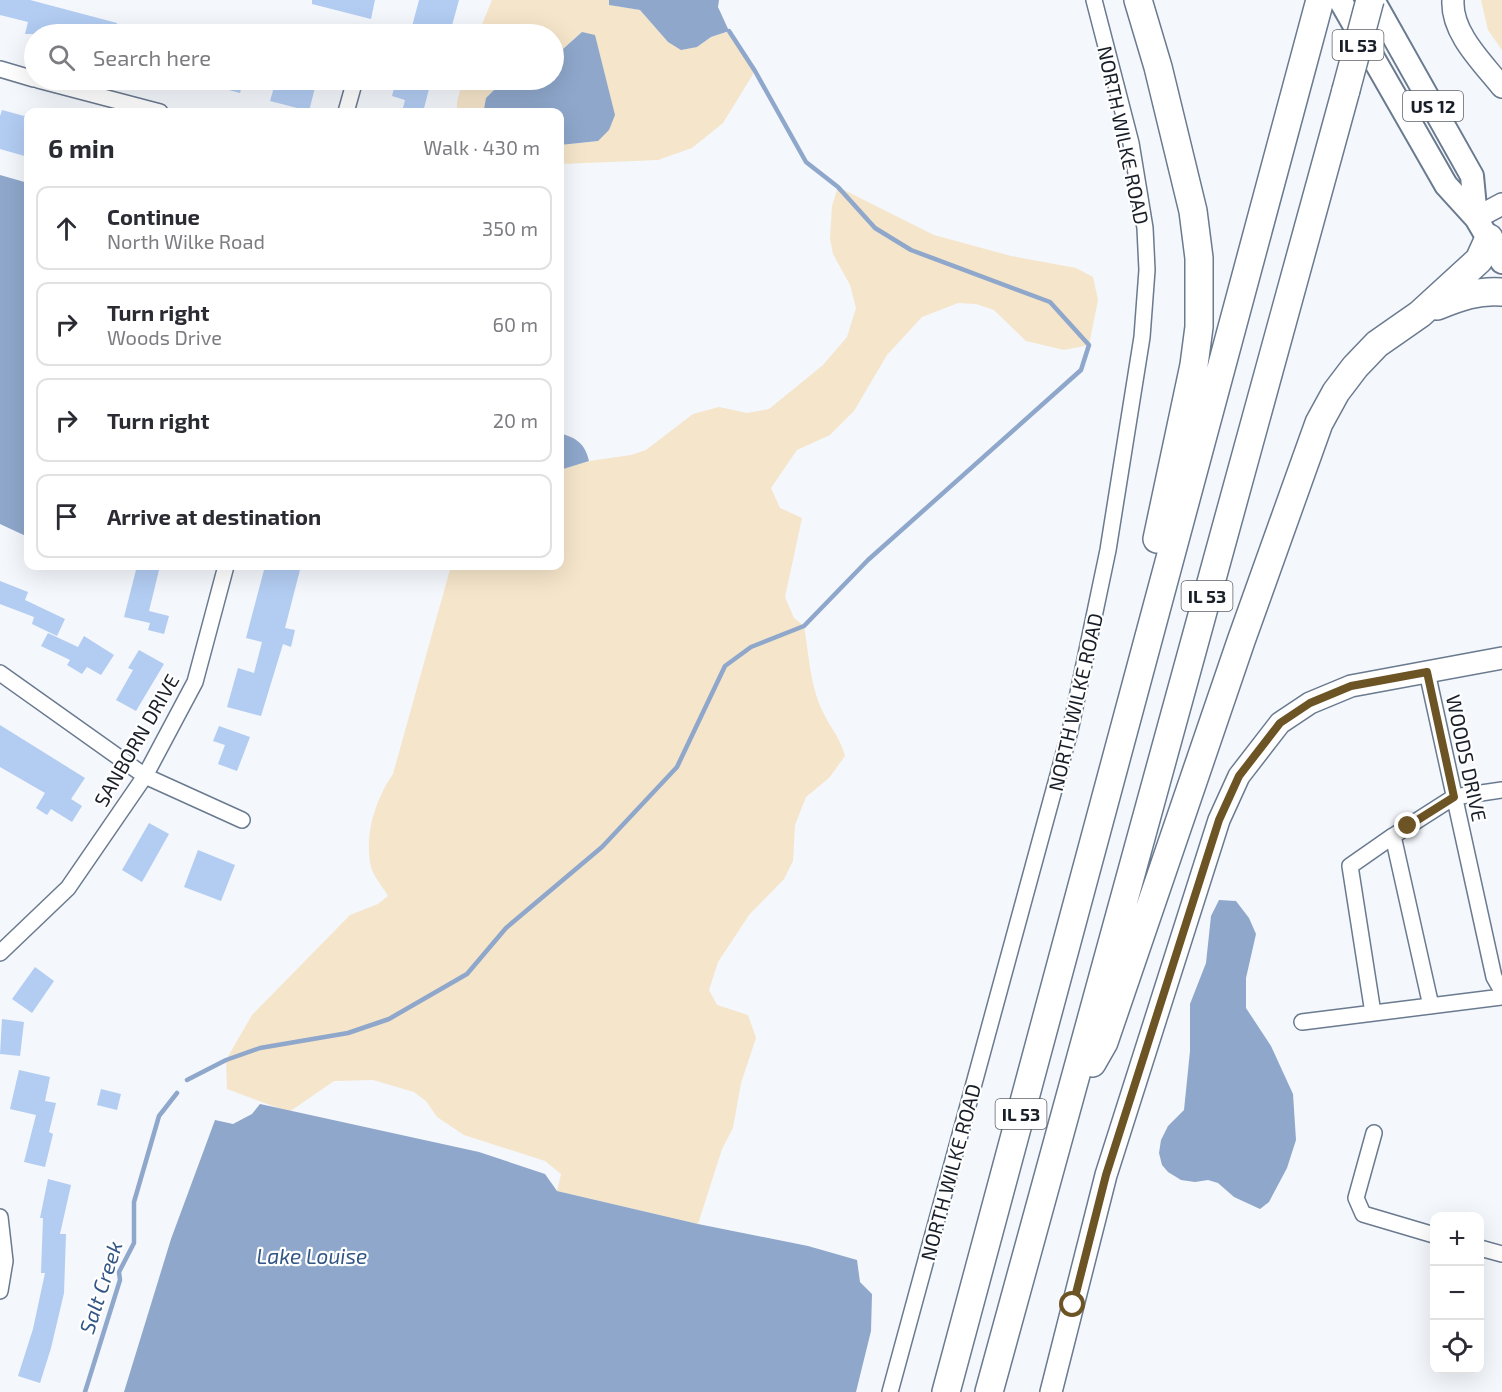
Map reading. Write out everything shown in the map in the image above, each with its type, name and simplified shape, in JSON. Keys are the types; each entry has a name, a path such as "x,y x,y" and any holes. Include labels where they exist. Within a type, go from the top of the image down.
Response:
{"highway":[{"path":"1095,835 1194,365 1199,327 1199,258 1193,212 1158,67 1138,0"},
{"name":"IL 53","path":"946,1392 1320,0"},
{"name":"IL 53","path":"989,1392 1371,0"},
{"path":"1069,1102 1104,1042 1241,641 1319,423 1336,392 1377,344 1420,314 1479,260 1483,228"},
{"path":"1420,314 1460,296 1485,290 1502,292"}],"main road":[{"name":"US 12","path":"1340,0 1446,185 1483,228 1502,262"},
{"name":"US 12","path":"1371,0 1472,176 1483,228"}],"street":[{"name":"NORTH WILKE ROAD","path":"890,1392 1070,731 1108,549 1142,337 1147,270 1145,228 1131,143 1094,0"},
{"path":"1453,0 1455,19 1465,39 1502,87"},
{"path":"0,69 24,76"},
{"path":"77,90 145,108"},
{"path":"347,108 353,90"},
{"path":"1483,228 1502,204"},
{"name":"SANBORN DRIVE","path":"0,953 68,888 145,776 195,682 225,570"},
{"path":"1051,1392 1106,1175 1219,820 1239,776 1280,723 1310,703 1351,686 1502,658"},
{"path":"0,672 145,776 242,820"},
{"name":"WOODS DRIVE","path":"1427,672 1494,977 1502,991"},
{"path":"1373,1013 1350,867 1454,797 1502,790"},
{"path":"1393,836 1431,1006"},
{"path":"1302,1022 1502,997"},
{"path":"1374,1133 1356,1198 1363,1214 1430,1234"},
{"path":"0,1217 5,1261 0,1291"},
{"path":"1484,1249 1502,1254"}],"shaded area":[{"path":"492,0 609,0 609,5 640,10 668,42 697,47 711,37 729,31 755,71 723,123 692,148 658,160 564,164 564,145 598,141 582,32 564,48 564,24 482,24"},
{"path":"1481,0 1502,0 1502,50 1488,30"},
{"path":"460,90 494,90 486,98 484,108 457,108"},
{"path":"838,187 934,235 1011,256 1076,268 1093,277 1098,300 1089,345 1064,350 1026,341 994,310 976,304 958,303 922,317 887,355 854,411 830,435 797,450 771,488 780,508 802,518 785,597 794,618 804,626 819,704 845,756 829,778 806,797 795,825 793,861 784,879 749,915 718,962 709,990 717,1005 748,1015 756,1038 741,1083 733,1128 722,1149 698,1224 557,1191 561,1174 545,1161 464,1135 437,1117 426,1101 414,1092 373,1080 334,1081 289,1112 227,1089 226,1060 252,1015 350,915 378,904 388,896 371,867 370,831 376,807 393,774 450,570 564,570 564,469 589,461 631,455 646,450 693,414 719,407 747,413 769,409 823,365 847,337 856,308 850,285 833,254 830,239 832,206"}],"water":[{"path":"609,0 719,0 718,7 729,31 711,37 697,47 681,50 668,42 640,10 609,5"},
{"path":"582,32 595,35 615,115 609,130 598,141 564,145 564,108 484,108 486,98 494,90 564,90 564,48"},
{"path":"0,175 24,182 24,535 0,524"},
{"path":"564,434 579,442 589,461 564,469"},
{"path":"1219,900 1236,901 1249,918 1256,934 1246,978 1246,1008 1271,1046 1293,1094 1296,1140 1287,1168 1269,1202 1260,1209 1234,1197 1218,1183 1208,1180 1195,1182 1181,1180 1162,1165 1159,1153 1161,1140 1168,1126 1184,1110 1190,1051 1190,1004 1206,963 1211,916"},
{"name":"Lake Louise","path":"260,1104 479,1152 545,1174 557,1191 698,1224 808,1246 857,1260 860,1282 872,1294 871,1331 856,1392 124,1392 171,1239 215,1120 233,1124 252,1114"}],"building":[{"path":"0,0 30,0 117,23 28,24 28,22 0,15"},
{"path":"312,0 375,0 371,19 312,4"},
{"path":"419,0 459,0 452,24 413,24"},
{"path":"273,90 314,90 310,108 297,108 270,101"},
{"path":"394,90 429,90 424,108 403,108 405,100 392,96"},
{"path":"2,110 24,116 24,156 0,149"},
{"path":"136,570 159,570 149,611 169,616 164,634 148,630 150,623 124,617"},
{"path":"264,570 300,570 285,628 295,630 291,647 283,644 261,716 227,707 238,668 254,673 262,642 246,638"},
{"path":"0,581 28,592 25,600 65,619 57,636 32,624 34,617 0,604"},
{"path":"48,633 78,647 84,636 114,655 101,675 87,667 82,674 67,665 70,660 41,646"},
{"path":"139,650 164,664 136,711 116,700 133,670 128,668"},
{"path":"0,725 85,778 71,799 82,806 72,822 51,809 47,815 36,808 45,793 0,767"},
{"path":"219,726 250,737 237,771 218,764 225,745 213,741"},
{"path":"149,823 169,834 142,882 122,870"},
{"path":"198,850 235,865 221,901 184,887"},
{"path":"35,967 54,981 32,1013 12,999"},
{"path":"2,1019 24,1022 20,1056 0,1054"},
{"path":"19,1070 50,1077 45,1101 56,1103 49,1132 53,1134 45,1167 24,1162 36,1115 10,1109"},
{"path":"101,1089 121,1094 117,1110 97,1105"},
{"path":"48,1179 71,1185 60,1234 66,1234 64,1293 40,1383 18,1376 33,1329 45,1273 41,1273 43,1218 40,1218"}],"waterway":[{"path":"187,1080 226,1060 260,1048 348,1033 389,1019 467,974 506,928 602,847 677,767 725,666 751,647 804,626 868,560 1081,370 1089,345 1050,302 911,250 875,228 838,187 806,162 755,71 729,31"},
{"name":"Salt Creek","path":"85,1392 120,1280 119,1272 134,1243 134,1202 159,1116 177,1093"}],"route":[{"path":"1073,1305 1106,1175 1219,820 1239,776 1280,723 1310,703 1351,686 1427,672 1454,797 1408,826"}]}
